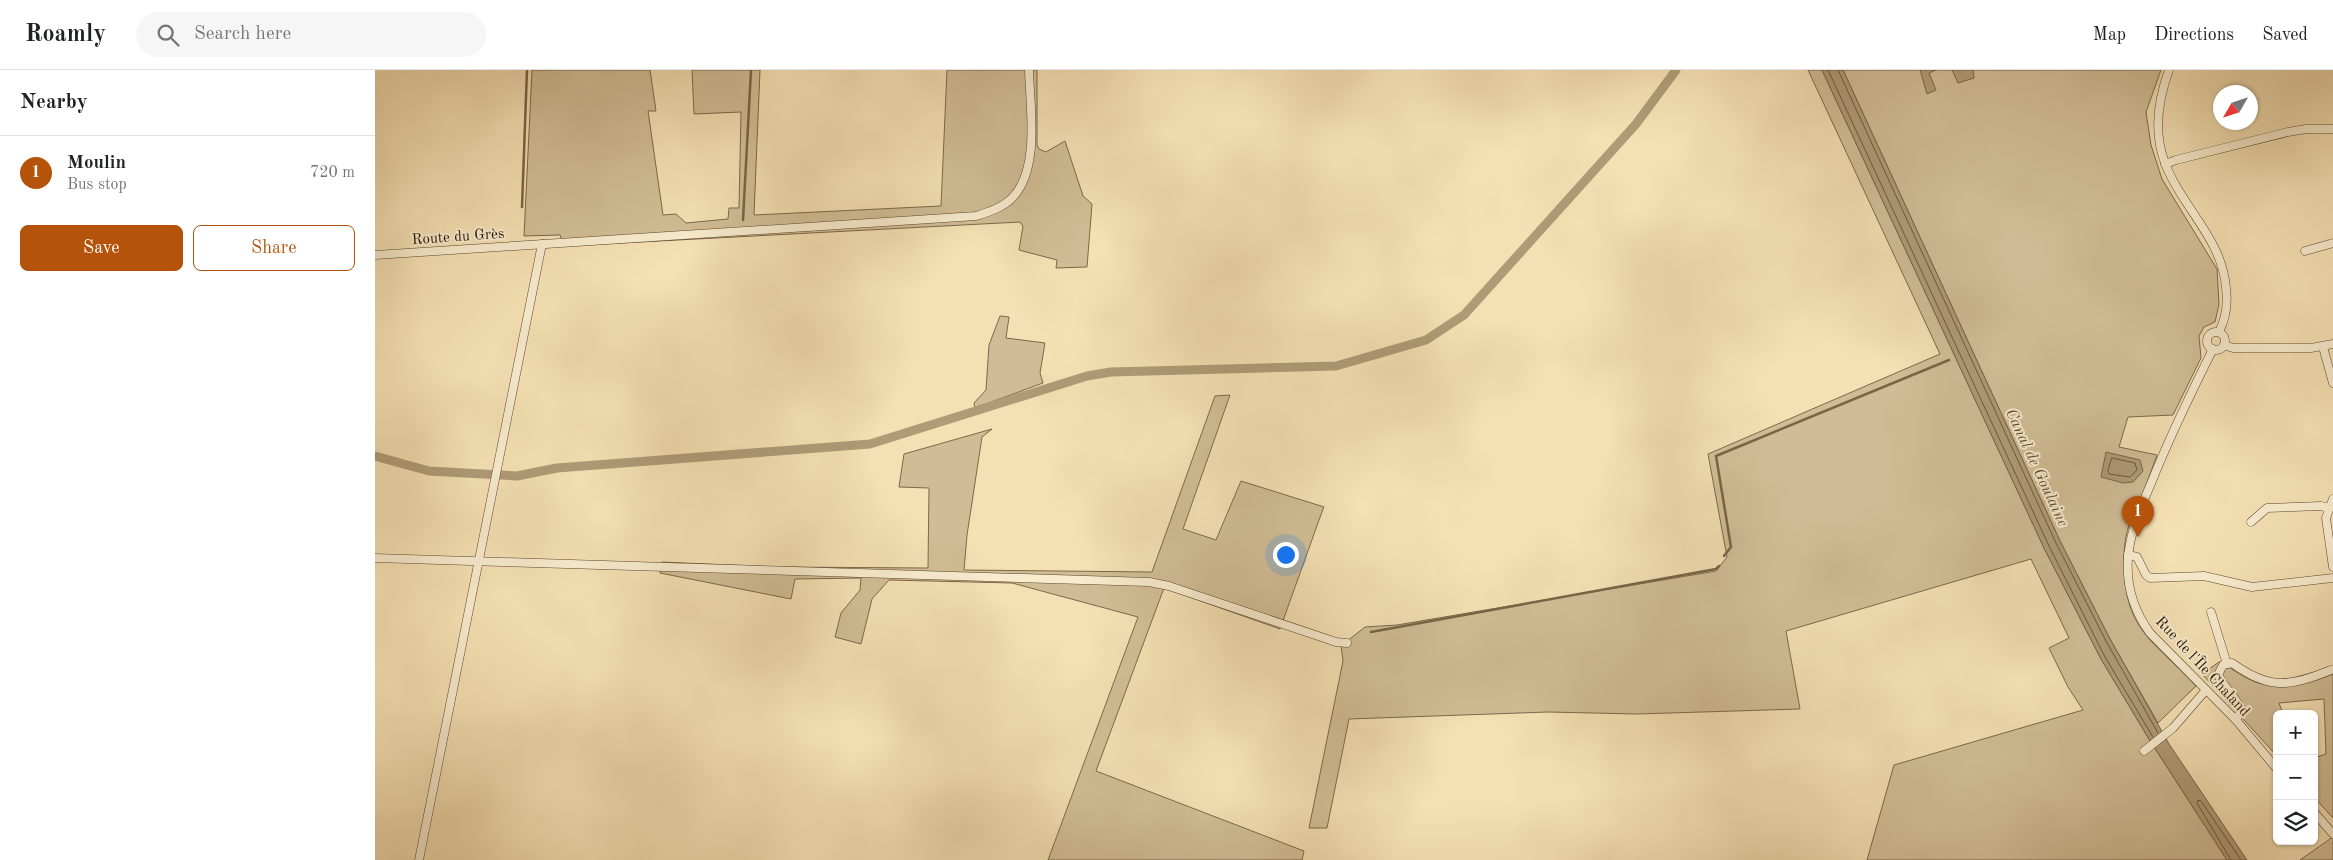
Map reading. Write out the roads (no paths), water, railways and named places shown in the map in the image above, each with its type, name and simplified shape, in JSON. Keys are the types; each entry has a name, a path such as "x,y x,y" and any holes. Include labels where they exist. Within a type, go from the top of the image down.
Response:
{"street":[{"name":"Route du Grès","path":"375,255 966,217 992,210 1013,198 1028,171 1030,156 1029,70"},
{"path":"2169,70 2159,107 2159,141 2165,164 2220,257 2227,296 2225,317 2219,332"},
{"path":"2165,164 2306,128 2333,129"},
{"path":"2305,251 2333,242"},
{"path":"419,860 542,244"},
{"path":"2219,332 2225,338 2225,345"},
{"path":"2219,332 2212,333 2208,337 2208,344 2213,349 2219,349 2225,345 2238,348 2323,347 2333,344"},
{"path":"2323,347 2333,384"},
{"name":"Rue de l'Île Chaland","path":"2213,349 2181,413 2135,526 2129,555 2131,595 2144,625 2161,645 2235,720 2273,764"},
{"path":"2333,499 2326,518 2333,567"},
{"path":"2251,522 2267,508 2321,506 2329,508"},
{"path":"2129,555 2137,557 2146,575 2150,578 2204,576 2245,587 2333,578"},
{"path":"375,558 1149,582 1169,586 1336,642 1347,643"},
{"path":"2211,612 2227,664"},
{"path":"2235,720 2241,712 2238,701 2224,686 2218,675 2223,665 2231,663 2255,679 2291,684 2331,670"},
{"path":"2147,749 2173,728 2206,690"},
{"path":"2318,817 2333,834"}],"water":[{"path":"1822,70 1843,70 2060,541 2110,639 2169,744 2247,860 2227,860 2149,739 2101,659 2044,548"},
{"path":"1920,70 1936,70 1929,73 1936,90 1927,94"},
{"path":"1952,70 1973,70 1974,78 1958,83"},
{"path":"2106,452 2140,460 2143,471 2133,482 2123,483 2101,477"}],"waterway":[{"path":"522,207 527,70"},
{"path":"743,220 751,70"},
{"path":"375,456 429,471 517,476 557,468 870,444 1087,376 1111,372 1336,366 1426,340 1464,315 1636,124 1676,70"},
{"path":"1724,556 1731,547 1716,456 1949,360"},
{"path":"1371,632 1716,569 1719,566"}],"place":[{"name":"Moulin","path":"2138,537"}],"water label":[{"name":"Canal de Goulaine","path":"2038,467"}]}
